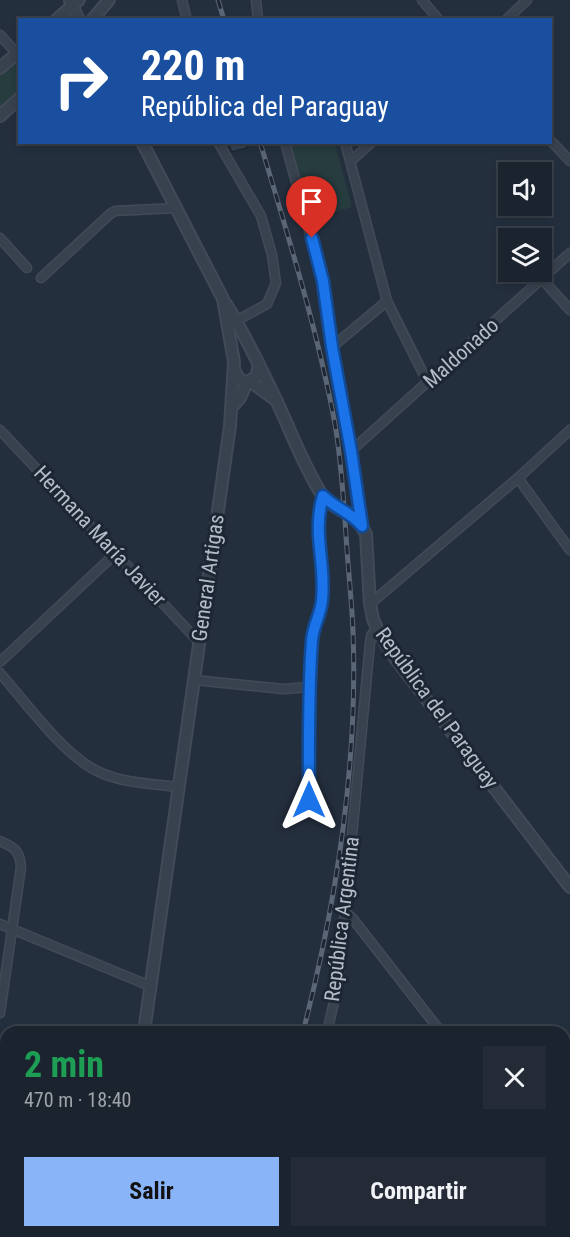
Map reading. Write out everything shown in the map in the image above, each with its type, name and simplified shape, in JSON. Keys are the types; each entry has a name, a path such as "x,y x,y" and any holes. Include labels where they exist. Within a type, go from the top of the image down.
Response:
{"street":[{"path":"94,18 109,0"},
{"path":"182,0 186,18"},
{"path":"256,0 258,18"},
{"path":"422,0 437,18"},
{"path":"508,18 526,0"},
{"path":"58,18 73,2 78,18"},
{"path":"0,35 18,54 0,68"},
{"path":"0,116 18,100"},
{"path":"552,142 570,161"},
{"name":"General Artigas","path":"143,144 222,299 233,365 236,402 145,1026"},
{"path":"219,144 261,216 272,255 276,283 267,304 237,321"},
{"path":"286,144 323,281 362,526"},
{"path":"346,144 387,301 428,383"},
{"path":"351,161 370,144"},
{"path":"41,278 110,214 176,208"},
{"path":"0,238 27,268"},
{"name":"Maldonado","path":"552,270 570,253"},
{"name":"Maldonado","path":"351,451 539,282"},
{"path":"545,282 570,310"},
{"path":"222,299 237,321 323,496 330,503 357,519 362,526"},
{"path":"332,347 387,301"},
{"path":"258,362 251,356 244,355 233,365 235,375 240,380 249,381 277,401"},
{"path":"236,402 249,381 256,377 258,362"},
{"path":"236,402 262,391"},
{"name":"Hermana María Javier","path":"0,430 200,643"},
{"path":"370,604 568,436"},
{"path":"518,478 570,550"},
{"path":"309,800 312,636 322,600 317,534 318,512 323,496"},
{"name":"República del Paraguay","path":"362,526 366,534 370,604 376,628 393,654 570,887"},
{"path":"0,662 116,553"},
{"name":"República Argentina","path":"328,1026 338,985 370,643 376,628"},
{"path":"0,673 72,753 98,772 112,777 179,787"},
{"path":"194,680 283,689 310,687"},
{"path":"0,841 16,848 20,855 21,867 0,1013"},
{"path":"345,912 353,919 436,1026"},
{"path":"0,924 150,986"}],"green space":[{"path":"13,61 18,64 18,91 0,109 0,74"},
{"path":"291,144 335,144 352,207 310,219"}],"building":[{"path":"229,144 246,144 247,148 231,152"}],"railway":[{"path":"218,0 223,18"},
{"path":"261,144 311,317 335,424 353,622 352,732 342,834 335,884 304,1026"}],"route":[{"path":"309,800 312,636 322,600 317,534 318,512 323,496 330,503 357,519 362,526 323,281 312,238"}]}
